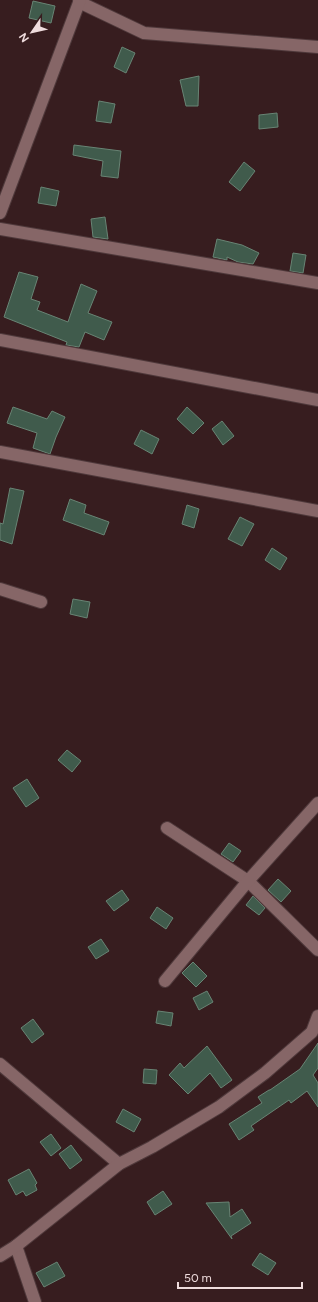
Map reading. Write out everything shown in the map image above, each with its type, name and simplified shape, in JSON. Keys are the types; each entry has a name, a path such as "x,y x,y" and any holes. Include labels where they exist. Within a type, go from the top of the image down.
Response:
{"street":[{"path":"0,214 79,1 144,33 318,47"},
{"path":"0,229 318,282"},
{"path":"0,340 318,400"},
{"path":"0,452 318,511"},
{"path":"0,589 41,602"},
{"path":"165,981 248,881 318,803"},
{"path":"167,828 248,881 318,950"},
{"path":"0,1256 16,1246 119,1164 152,1147 225,1103 265,1073 312,1032 318,1016"},
{"path":"0,1064 119,1164"},
{"path":"16,1246 35,1302"}],"building":[{"path":"33,1 55,6 51,23 29,18"},
{"path":"122,47 135,53 126,73 114,67"},
{"path":"199,76 198,106 186,106 180,80"},
{"path":"99,101 115,104 111,123 96,121"},
{"path":"277,113 278,127 259,129 259,115"},
{"path":"74,145 121,151 118,178 101,176 103,161 73,155"},
{"path":"244,162 255,171 240,191 229,182"},
{"path":"41,187 59,191 56,206 38,203"},
{"path":"105,217 108,239 93,237 91,219"},
{"path":"217,239 242,245 259,253 253,264 238,262 227,257 227,260 213,257"},
{"path":"293,253 306,255 303,273 290,271"},
{"path":"19,272 38,277 31,299 40,302 37,310 68,322 81,284 97,291 88,313 112,322 104,340 85,332 79,347 66,345 67,342 4,317"},
{"path":"13,407 47,419 52,411 65,417 50,454 33,448 37,433 7,423"},
{"path":"187,407 204,423 193,434 177,419"},
{"path":"222,421 234,436 223,445 212,429"},
{"path":"141,430 159,439 152,454 134,444"},
{"path":"10,488 24,491 12,544 0,540 0,523 3,524"},
{"path":"70,499 86,505 84,513 109,522 104,535 63,520"},
{"path":"187,505 199,509 194,528 182,524"},
{"path":"240,517 254,524 242,546 228,539"},
{"path":"272,548 287,558 280,570 265,560"},
{"path":"73,599 90,602 87,618 70,614"},
{"path":"67,750 81,761 72,772 58,760"},
{"path":"27,779 39,798 26,807 13,788"},
{"path":"229,843 241,851 233,862 221,854"},
{"path":"278,879 291,891 281,902 268,890"},
{"path":"122,890 129,900 114,911 106,901"},
{"path":"253,896 265,908 259,915 246,905"},
{"path":"157,907 173,918 166,929 150,918"},
{"path":"101,939 109,951 96,959 88,947"},
{"path":"193,962 207,976 196,987 182,973"},
{"path":"207,991 213,1002 199,1010 193,998"},
{"path":"158,1011 173,1013 171,1026 156,1023"},
{"path":"33,1019 44,1034 32,1043 21,1028"},
{"path":"318,1043 318,1068 313,1075 318,1083 318,1107 307,1091 291,1103 289,1100 251,1126 254,1130 239,1140 229,1124 262,1103 258,1097 300,1069"},
{"path":"207,1046 232,1080 221,1088 210,1073 188,1094 169,1075 180,1063 184,1068"},
{"path":"144,1069 157,1070 156,1084 143,1083"},
{"path":"123,1109 141,1119 134,1132 116,1122"},
{"path":"51,1134 61,1148 51,1156 40,1142"},
{"path":"71,1145 82,1160 70,1169 59,1154"},
{"path":"29,1169 37,1183 35,1185 37,1190 26,1196 23,1191 16,1195 8,1180"},
{"path":"163,1191 172,1204 155,1215 147,1202"},
{"path":"229,1202 230,1217 242,1209 251,1223 231,1236 232,1239 206,1203"},
{"path":"260,1253 276,1263 268,1275 252,1265"},
{"path":"57,1262 65,1276 44,1287 36,1273"}]}
